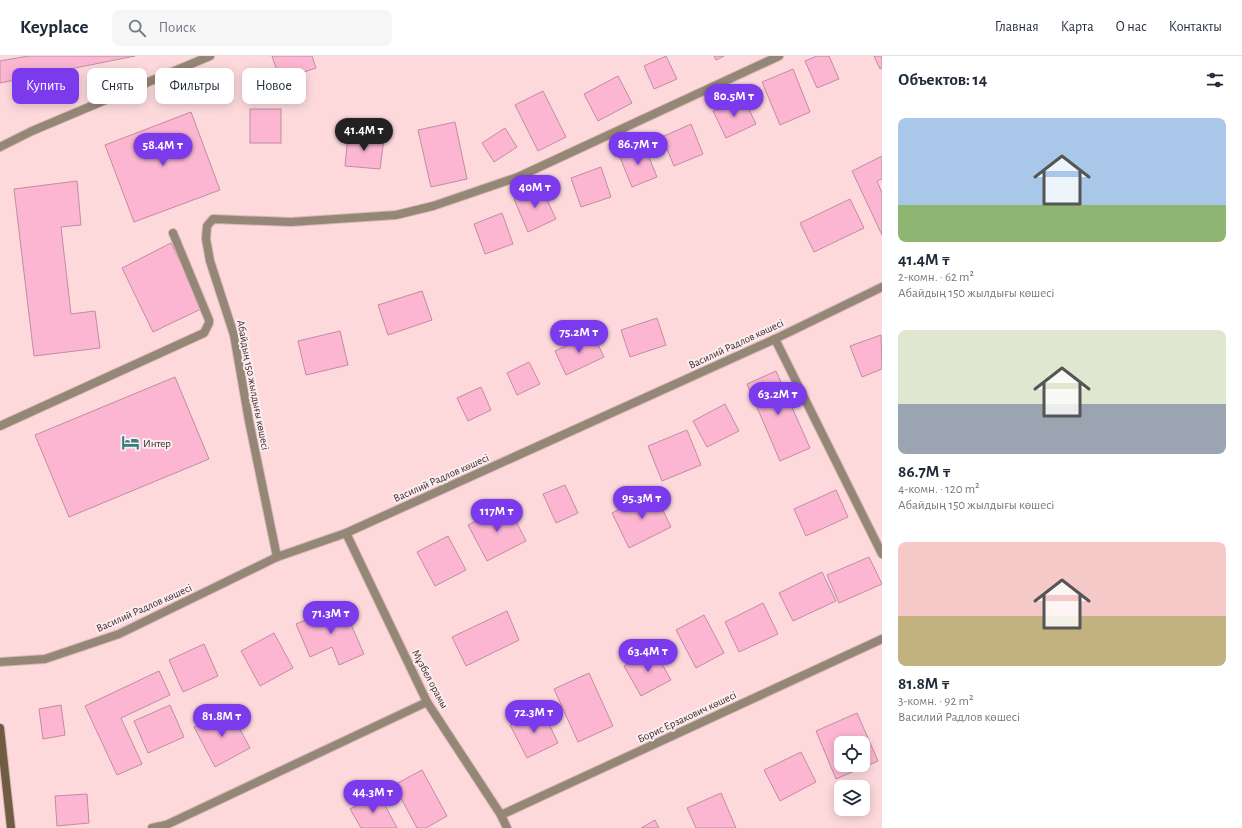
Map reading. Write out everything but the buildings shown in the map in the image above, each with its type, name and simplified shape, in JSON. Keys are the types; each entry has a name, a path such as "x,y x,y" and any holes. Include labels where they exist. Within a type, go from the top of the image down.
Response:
{"street":[{"path":"0,147 32,131 210,56"},
{"name":"Абайдың 150 жылдығы көшесі","path":"277,557 249,421 234,335 210,261 207,246 207,226 213,219 291,222 396,215 433,206 518,177 779,56"},
{"path":"0,426 204,333 209,320 174,233"},
{"name":"Василий Радлов көшесі","path":"0,662 45,660 119,634 277,557 346,533 775,339 882,287"},
{"path":"775,339 882,554"},
{"name":"Мұзбел орамы","path":"346,533 427,702 501,815 507,828"},
{"name":"Борис Ерзакович көшесі","path":"501,815 882,640"},
{"path":"152,828 166,825 427,702"},
{"path":"0,728 11,828"}],"place":[{"name":"Интер","path":"130,443"}]}
